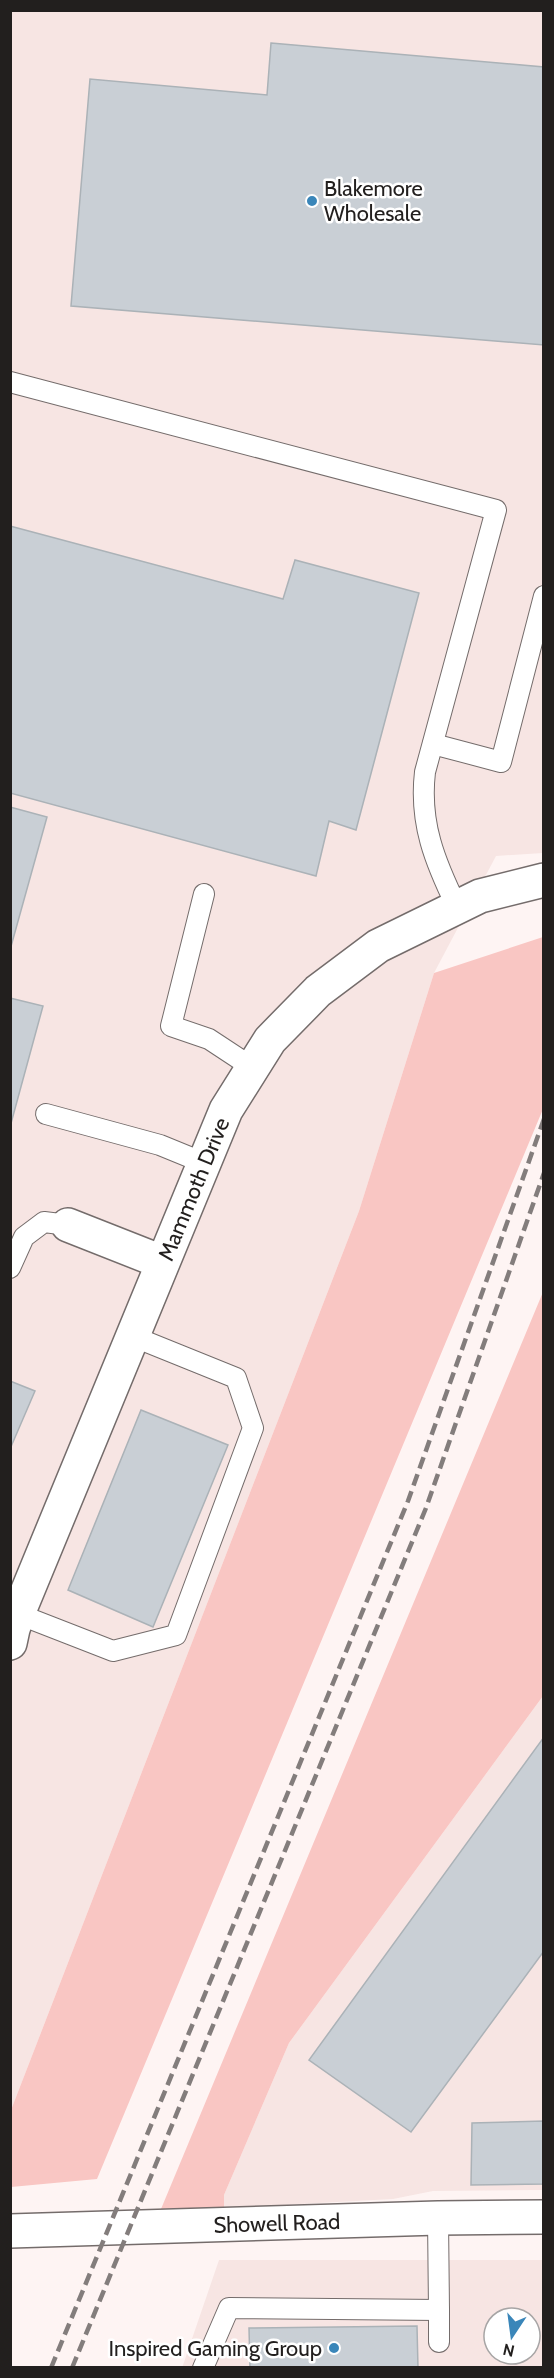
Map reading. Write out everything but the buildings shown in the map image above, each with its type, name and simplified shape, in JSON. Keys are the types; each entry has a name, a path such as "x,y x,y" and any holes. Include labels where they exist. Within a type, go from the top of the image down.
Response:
{"street":[{"name":"Mammoth Drive","path":"14,1629 226,1110 270,1040 318,992 378,946 480,896 543,880"},
{"path":"68,1225 162,1262"},
{"name":"Showell Road","path":"10,2231 543,2217"}],"lane":[{"path":"10,382 496,510 425,772 422,796 424,819 440,873 457,907"},
{"path":"433,744 501,762 543,596"},
{"path":"204,894 171,1026 209,1039 253,1068"},
{"path":"46,1114 160,1145 204,1163"},
{"path":"10,1269 24,1237 44,1222 68,1225"},
{"path":"14,1629 114,1651 176,1635 253,1428 236,1378 132,1336"},
{"path":"438,2218 439,2342"},
{"path":"203,2367 229,2308 440,2310"}],"shaded area":[{"path":"11,11 543,11 543,853 496,856 434,973 359,1211 11,2110"},
{"path":"543,937 543,1109 97,2179 11,2187 11,2110 359,1211 434,973"},
{"path":"543,1292 543,1696 289,2043 224,2195 224,2208 161,2209"},
{"path":"543,1696 543,2190 433,2191 393,2199 224,2208 224,2195 289,2043"},
{"path":"219,2260 543,2260 543,2367 182,2368"}],"railway":[{"path":"51,2368 408,1501 544,1119"},
{"path":"72,2368 426,1508 544,1173"}],"place":[{"name":"Blakemore Wholesale","path":"312,201"},
{"name":"Inspired Gaming Group","path":"334,2348"}]}
